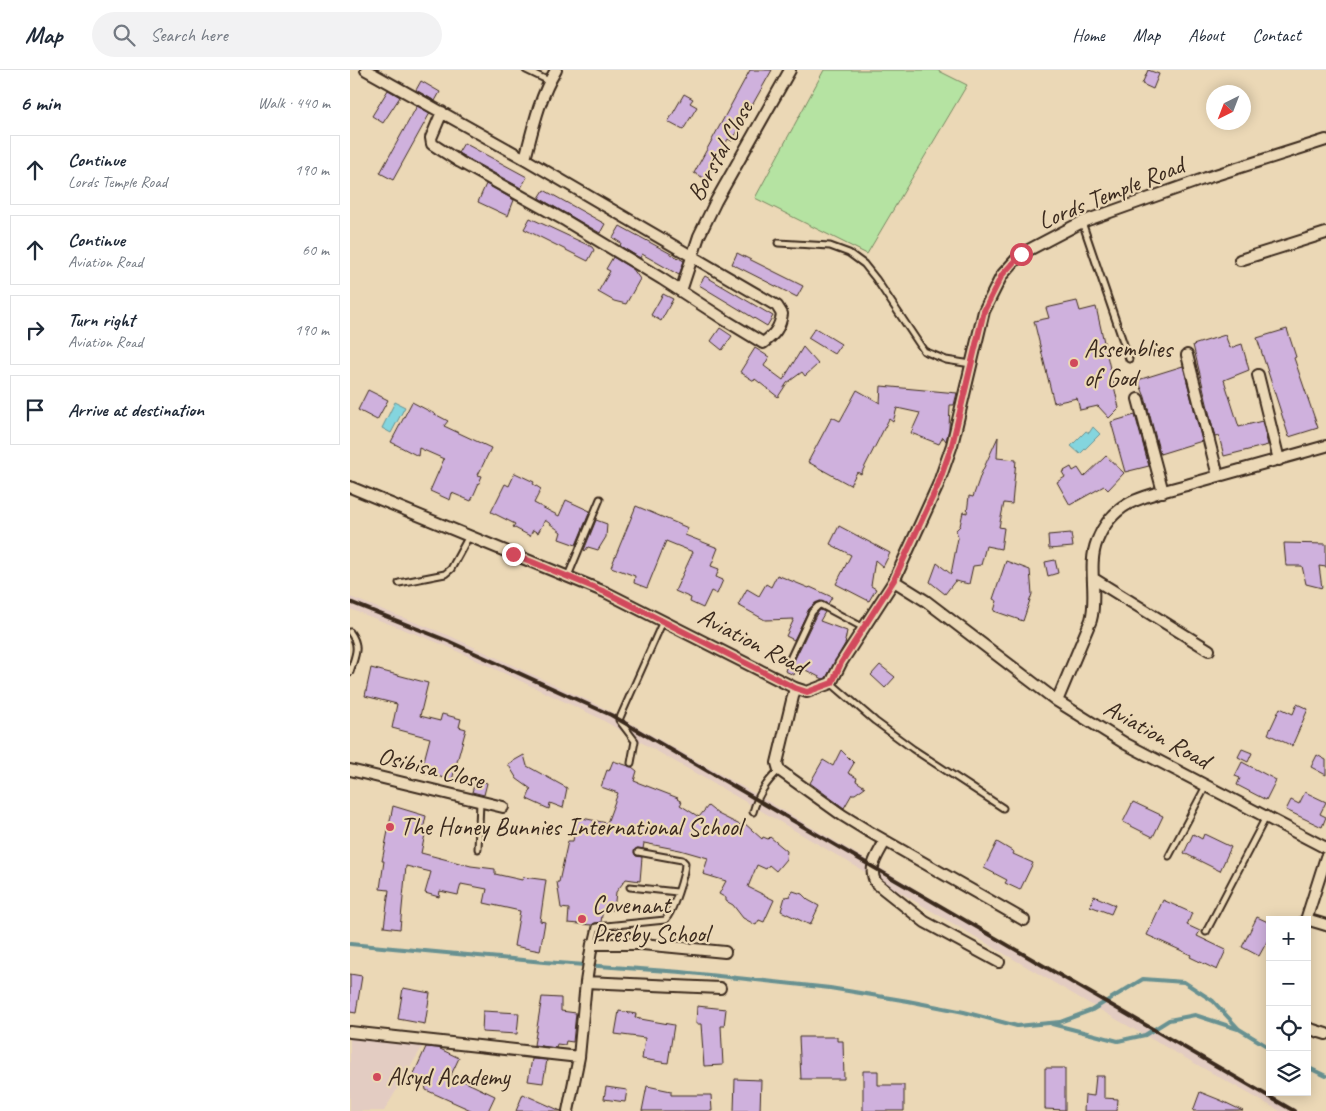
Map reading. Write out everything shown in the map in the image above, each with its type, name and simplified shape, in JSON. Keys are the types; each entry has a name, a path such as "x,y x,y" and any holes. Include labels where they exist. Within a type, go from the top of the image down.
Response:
{"street":[{"path":"366,70 442,112 526,159 776,306 782,314 781,324 774,335 763,343 566,221 460,162 432,144 431,138 442,112"},
{"path":"526,159 538,106 556,70"},
{"name":"Borstal Close","path":"681,291 699,236 716,201 790,70"},
{"name":"Lords Temple Road","path":"894,580 938,485 952,445 984,311 1002,275 1021,254 1082,222 1206,178 1326,140"},
{"path":"1240,260 1326,234"},
{"path":"1187,355 1218,476"},
{"path":"1258,375 1280,460"},
{"path":"1138,399 1163,492"},
{"path":"1057,701 1091,620 1094,607 1092,559 1096,543 1116,513 1129,504 1163,492 1326,446"},
{"name":"Aviation Road","path":"350,488 605,592 795,688 807,692 832,683 841,663 894,580 926,601 1057,701 1126,744 1326,848"},
{"path":"1094,579 1209,650"},
{"path":"795,688 777,763 779,770 842,815 1024,920"},
{"name":"Osibisa Close","path":"350,770 503,807"},
{"path":"885,841 872,866 872,876 876,882 925,922 999,962"},
{"path":"1307,916 1326,858"},
{"path":"1311,920 1326,925"},
{"path":"568,1111 579,1057 591,948 642,944 725,952"},
{"path":"586,982 720,988"},
{"path":"1311,1029 1326,1034"},
{"path":"350,1032 579,1057"}],"lane":[{"path":"526,70 549,81"},
{"path":"1082,222 1129,359"},
{"path":"778,242 830,246 849,253 864,264 876,278 924,351 946,360 971,364"},
{"path":"568,577 600,499"},
{"path":"399,582 445,574 452,569 469,536"},
{"path":"789,660 812,612 818,606 864,629"},
{"path":"631,763 635,741 620,720 663,620"},
{"path":"350,632 358,646 350,672"},
{"path":"832,683 875,721 913,749 1003,808"},
{"path":"753,812 761,791 779,770"},
{"path":"1169,856 1206,785"},
{"path":"478,849 480,802"},
{"path":"1206,932 1267,816"},
{"path":"591,948 596,927 665,920 669,916 685,867 682,860 638,852"},
{"path":"630,886 677,892"}],"shaded area":[{"path":"350,597 448,635 602,707 764,799 998,938 1266,1093 1266,1096 1272,1096 1298,1111 1280,1111 1114,1018 597,717 444,645 350,609"},
{"name":"Alsyd Academy","path":"350,1037 424,1044 384,1111 350,1111"}],"green space":[{"path":"824,70 937,70 967,85 867,254 755,198"}],"water":[{"path":"395,402 405,407 391,433 382,428"},
{"path":"1093,427 1100,434 1080,454 1071,446 1086,431 1089,433"}],"building":[{"path":"750,70 772,70 732,141 728,139 706,179 694,173"},
{"path":"1148,70 1159,74 1153,89 1142,84"},
{"path":"421,81 440,92 435,101 416,90"},
{"path":"388,90 400,97 383,123 372,116"},
{"path":"684,94 693,99 690,103 697,107 683,130 668,122"},
{"path":"417,106 430,113 393,180 380,173"},
{"path":"464,143 527,177 521,188 458,153"},
{"path":"486,184 514,200 508,216 478,202"},
{"path":"544,190 605,224 600,233 539,198"},
{"path":"530,218 592,247 594,250 588,261 524,229"},
{"path":"620,226 684,261 679,275 642,254 640,258 620,246 621,243 613,238"},
{"path":"737,253 803,286 797,297 732,264"},
{"path":"613,257 633,269 640,279 626,304 614,301 598,292 610,271 606,269"},
{"path":"705,276 773,316 767,326 699,285"},
{"path":"663,294 673,299 661,321 651,315"},
{"path":"1077,301 1080,311 1096,307 1119,408 1109,418 1098,406 1080,410 1077,398 1054,403 1034,321 1049,318 1046,308"},
{"path":"720,328 732,336 722,350 711,341"},
{"path":"815,328 841,344 834,354 808,338"},
{"path":"1287,329 1296,357 1294,358 1318,428 1289,437 1257,338"},
{"path":"1225,335 1230,348 1242,344 1249,370 1224,380 1239,427 1262,421 1268,445 1224,456 1219,436 1215,437 1193,345"},
{"path":"803,347 818,364 805,376 802,372 787,383 778,397 755,379 754,381 740,372 755,348 769,357 764,366 783,380"},
{"path":"1183,366 1202,441 1160,454 1145,397 1138,380"},
{"path":"881,386 957,393 954,405 950,405 949,429 946,441 943,437 939,444 911,433 920,413 897,408 893,422 889,419 861,474 857,472 850,485 808,462 832,417 840,421 857,390 880,403"},
{"path":"368,390 388,400 377,420 358,410"},
{"path":"412,402 448,421 444,426 491,448 478,475 482,476 471,501 452,493 450,500 430,491 444,459 419,448 418,456 391,442"},
{"path":"1135,415 1149,466 1125,472 1111,422"},
{"path":"998,437 997,458 1016,460 1012,504 1004,503 999,527 1004,528 1001,549 986,546 981,565 973,566 969,584 955,581 945,594 930,582 937,563 951,574 958,538 956,530 960,526 963,512 967,513 969,496 973,497"},
{"path":"1106,456 1124,473 1108,490 1104,486 1070,505 1057,482 1065,477 1062,472 1071,467 1073,471 1078,468 1084,477"},
{"path":"515,473 534,482 533,484 541,489 534,503 559,516 566,500 590,511 576,545 559,539 561,532 545,520 538,533 533,530 530,536 513,527 515,524 491,512 505,484 509,486"},
{"path":"636,506 688,528 685,535 718,548 711,566 719,569 716,577 723,580 717,594 711,591 703,608 690,602 691,598 675,591 693,552 666,541 647,588 634,583 635,576 611,567"},
{"path":"596,520 607,524 606,537 598,550 588,547 585,551 584,550"},
{"path":"839,526 890,553 883,567 875,560 871,586 876,589 869,601 836,584 851,555 830,544"},
{"path":"1071,533 1073,547 1049,549 1048,535"},
{"path":"1284,543 1326,544 1326,567 1319,566 1322,588 1306,584 1302,566 1286,566"},
{"path":"1055,560 1058,573 1048,576 1045,562"},
{"path":"1006,561 1030,570 1032,594 1023,621 994,611 997,601 993,599"},
{"path":"777,575 832,597 828,604 820,601 809,609 794,640 786,636 794,619 765,620 738,605 747,589 759,596 766,584 771,587"},
{"path":"820,610 825,612 820,621 847,631 846,642 826,678 823,679 798,666 794,675 785,671 787,665 793,663"},
{"path":"880,665 895,677 885,688 871,675"},
{"path":"371,668 428,683 420,716 440,721 442,714 461,719 459,727 466,729 452,780 421,772 430,738 392,728 397,704 365,696"},
{"path":"1297,704 1308,709 1292,746 1268,734 1280,708 1293,714"},
{"path":"1242,749 1252,753 1248,762 1238,757"},
{"path":"841,750 854,763 848,773 857,778 856,781 865,787 852,794 844,808 810,783 823,760 833,766"},
{"path":"524,755 527,766 567,788 563,808 550,803 549,809 527,799 531,789 517,779 508,764"},
{"path":"1317,755 1326,760 1326,775 1311,767"},
{"path":"613,761 632,767 637,771 634,781 678,798 682,802 680,805 699,817 708,806 718,814 740,825 743,822 762,839 763,837 768,839 770,837 787,851 786,859 776,871 769,865 766,869 757,865 748,887 774,900 764,922 759,920 756,925 743,918 733,905 726,901 726,898 719,894 726,881 703,874 708,858 644,843 643,849 637,848 634,852 636,856 642,857 640,881 626,879 616,892 614,910 603,909 601,922 592,925 568,923 569,909 561,908 557,882 559,882 568,841 573,841 577,817 607,823 618,793 601,787 607,770 609,771"},
{"path":"1242,762 1276,780 1266,800 1237,785 1240,778 1235,776"},
{"path":"476,779 487,783 484,795 472,792"},
{"path":"1305,792 1326,802 1320,814 1326,817 1322,827 1286,810 1291,800 1299,804"},
{"path":"1133,802 1163,816 1153,837 1123,822"},
{"path":"393,806 426,816 423,830 426,830 421,853 471,866 495,869 495,874 522,880 523,877 546,880 540,921 545,922 540,951 514,946 520,911 484,903 487,889 461,884 458,895 440,891 439,897 425,893 431,872 406,866 400,929 384,927 389,890 380,889 384,861 382,861"},
{"path":"1193,834 1202,839 1204,834 1231,847 1220,871 1184,853"},
{"path":"997,842 1014,852 1013,854 1033,863 1020,890 1005,883 1007,880 984,868"},
{"path":"793,891 802,894 819,906 810,925 781,911 785,897 790,896"},
{"path":"1094,896 1115,905 1111,914 1090,906"},
{"path":"1163,900 1192,913 1187,925 1200,931 1197,936 1226,950 1217,970 1190,957 1191,955 1147,935"},
{"path":"1257,917 1266,921 1266,943 1259,956 1242,947"},
{"path":"350,974 362,976 356,1013 350,1012"},
{"path":"403,988 430,993 425,1024 398,1019"},
{"path":"542,997 561,998 561,1011 576,1013 573,1042 566,1041 565,1045 557,1044 556,1048 534,1045"},
{"path":"697,1006 726,1009 724,1026 721,1026 723,1065 704,1066 701,1024 696,1024"},
{"path":"483,1011 519,1013 517,1034 482,1032"},
{"path":"619,1011 636,1014 635,1018 674,1025 668,1063 642,1059 645,1038 615,1034"},
{"path":"799,1037 837,1037 837,1041 843,1041 844,1079 801,1079"},
{"path":"426,1047 438,1048 459,1058 451,1075 495,1096 488,1111 473,1111 426,1090 425,1084 412,1078"},
{"path":"532,1059 547,1060 543,1083 528,1081"},
{"path":"1045,1068 1065,1068 1065,1110 1045,1109"},
{"path":"863,1071 878,1071 878,1085 904,1085 904,1111 863,1111"},
{"path":"1096,1076 1104,1076 1104,1098 1118,1099 1117,1111 1084,1111 1085,1095 1094,1096"},
{"path":"735,1079 761,1080 760,1111 734,1111"},
{"path":"647,1086 671,1091 671,1095 711,1095 712,1111 642,1111"},
{"path":"606,1087 627,1090 625,1102 604,1099"},
{"path":"1200,1092 1220,1100 1243,1111 1193,1111"},
{"path":"523,1094 561,1111 516,1111"}],"waterway":[{"path":"350,944 544,962 681,972 830,988 964,1012 1017,1026 1060,1022 1092,1010 1143,979 1184,982 1213,1001 1239,1029 1266,1046"},
{"path":"1052,1024 1118,1041 1145,1035 1169,1020 1195,1015 1238,1029"},
{"path":"1311,1069 1326,1076"}],"railway":[{"path":"350,602 448,641 611,715 1294,1111"}],"place":[{"name":"Assemblies of God","path":"1074,363"},
{"name":"The Honey Bunnies International School","path":"390,827"},
{"name":"Covenant Presby School","path":"582,919"},
{"name":"Alsyd Academy","path":"377,1077"}],"route":[{"path":"513,554 605,592 688,632 795,688 807,692 832,683 841,663 894,580 938,485 952,445 984,311 1002,275 1021,254"}]}
